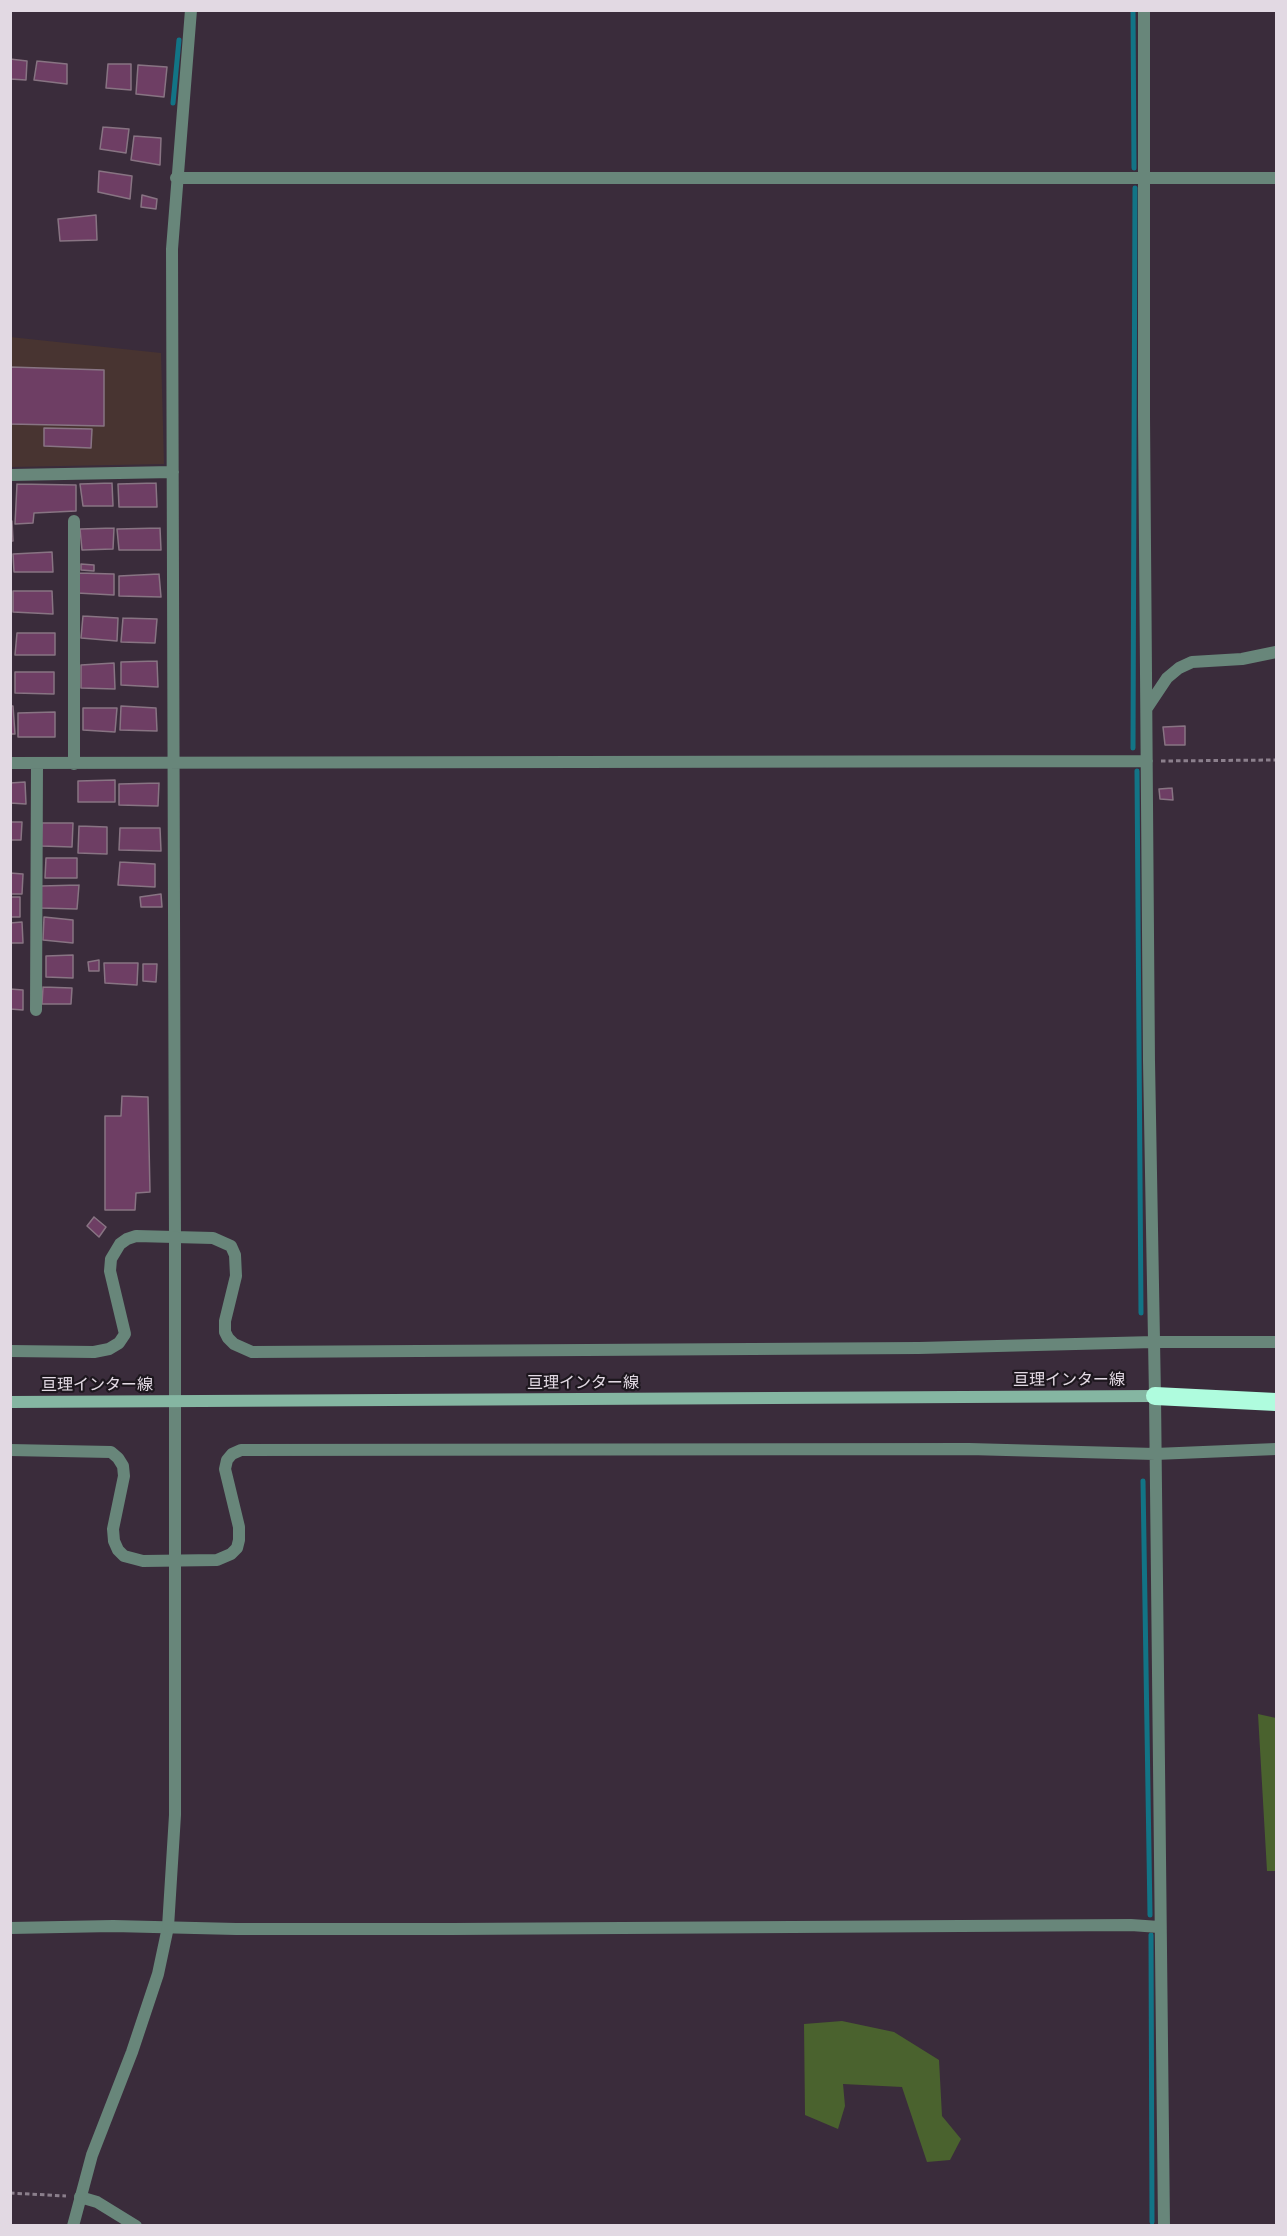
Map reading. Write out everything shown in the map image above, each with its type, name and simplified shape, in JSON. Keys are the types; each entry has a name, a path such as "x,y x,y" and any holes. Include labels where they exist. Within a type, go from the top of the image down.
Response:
{"highway":[{"path":"1155,1396 1276,1391"},
{"path":"1155,1396 1276,1402"}],"main road":[{"name":"亘理インター線","path":"10,1402 1155,1396"}],"street":[{"path":"72,2226 92,2155 132,2052 158,1974 168,1927 176,1815 172,249 191,10"},
{"path":"1144,10 1147,761 1164,2226"},
{"path":"176,178 1276,178"},
{"path":"10,475 173,472"},
{"path":"74,521 74,764"},
{"path":"1147,708 1167,678 1179,668 1192,662 1242,659 1276,652"},
{"path":"10,764 1147,761"},
{"path":"36,1010 37,764"},
{"path":"10,1351 94,1352 109,1349 119,1343 125,1334 111,1271 111,1259 115,1251 127,1239 136,1236 213,1238 231,1246 235,1255 236,1276 225,1321 225,1332 234,1344 252,1352 919,1348 1154,1342 1276,1342"},
{"path":"10,1450 111,1452 123,1466 124,1476 113,1529 118,1550 124,1556 143,1562 217,1560 231,1554 237,1548 239,1527 225,1469 227,1460 232,1454 241,1450 958,1449 1155,1454 1276,1449"},
{"path":"10,1928 453,1929 1131,1925 1159,1927"},
{"path":"80,2197 97,2202 136,2226"}],"path":[{"path":"1147,761 1276,759"},
{"path":"10,2193 80,2197"}],"shaded area":[{"path":"10,337 161,353 164,464 11,467"}],"green space":[{"path":"1258,1714 1276,1718 1276,1871 1267,1871"},
{"path":"842,2021 894,2032 939,2060 942,2116 961,2139 950,2160 927,2162 902,2087 843,2084 845,2106 838,2129 805,2115 804,2024"}],"building":[{"path":"10,59 27,61 26,80 10,79"},
{"path":"37,61 67,64 67,84 34,80"},
{"path":"108,64 131,64 131,90 106,88"},
{"path":"138,65 167,67 164,97 136,94"},
{"path":"103,127 129,129 126,153 100,149"},
{"path":"134,136 161,138 160,165 131,160"},
{"path":"99,171 132,176 130,199 98,192"},
{"path":"142,195 157,199 156,209 141,207"},
{"path":"96,215 97,240 60,241 58,219"},
{"path":"10,367 104,370 104,426 10,424"},
{"path":"44,428 92,429 91,448 44,446"},
{"path":"112,483 113,506 83,506 80,484"},
{"path":"156,483 157,507 119,507 118,484"},
{"path":"17,484 76,485 76,511 34,513 33,523 15,524"},
{"path":"10,521 12,521 13,541 10,541"},
{"path":"114,528 113,549 82,550 80,529"},
{"path":"160,528 161,550 119,550 117,529"},
{"path":"52,552 53,572 14,572 13,554"},
{"path":"81,564 94,565 94,571 81,570"},
{"path":"78,573 114,574 114,595 77,593"},
{"path":"159,574 161,597 119,596 119,576"},
{"path":"13,591 52,591 53,614 13,612"},
{"path":"83,616 118,618 117,641 81,638"},
{"path":"123,618 157,619 155,643 121,642"},
{"path":"17,633 55,633 55,655 15,655"},
{"path":"157,661 158,687 121,685 121,662"},
{"path":"114,663 115,689 81,688 81,665"},
{"path":"15,672 54,672 54,694 15,693"},
{"path":"10,706 13,706 15,734 10,734"},
{"path":"121,706 156,708 157,731 120,730"},
{"path":"83,708 117,708 115,732 83,730"},
{"path":"55,712 55,737 18,737 18,713"},
{"path":"1185,726 1185,745 1165,745 1163,727"},
{"path":"115,780 115,802 78,802 78,781"},
{"path":"25,782 26,804 10,803 10,783"},
{"path":"159,783 158,806 119,805 119,784"},
{"path":"1172,788 1173,800 1160,799 1159,789"},
{"path":"10,822 22,822 21,840 10,840"},
{"path":"42,823 73,823 72,847 41,846"},
{"path":"79,826 107,827 107,854 78,853"},
{"path":"120,828 160,828 161,851 119,850"},
{"path":"46,858 77,858 77,878 45,878"},
{"path":"120,862 155,864 155,887 118,885"},
{"path":"10,873 23,874 22,894 10,894"},
{"path":"79,885 77,909 40,908 41,886"},
{"path":"161,894 162,907 141,907 140,897"},
{"path":"10,897 20,897 20,917 10,917"},
{"path":"44,917 73,920 73,943 43,940"},
{"path":"22,922 23,943 10,943 10,923"},
{"path":"73,955 73,978 46,977 46,956"},
{"path":"99,960 99,971 89,971 88,962"},
{"path":"104,963 138,963 137,985 105,983"},
{"path":"143,964 157,964 156,982 143,981"},
{"path":"43,987 72,988 71,1004 42,1004"},
{"path":"10,989 23,990 23,1010 10,1009"},
{"path":"122,1096 148,1097 150,1192 136,1193 135,1210 105,1210 105,1116 121,1116"},
{"path":"94,1217 106,1227 99,1237 87,1226"}],"waterway":[{"path":"1133,10 1134,168"},
{"path":"173,103 179,40"},
{"path":"1133,748 1135,188"},
{"path":"1137,771 1141,1313"},
{"path":"1143,1481 1150,1915"},
{"path":"1151,1935 1152,2222"}]}
